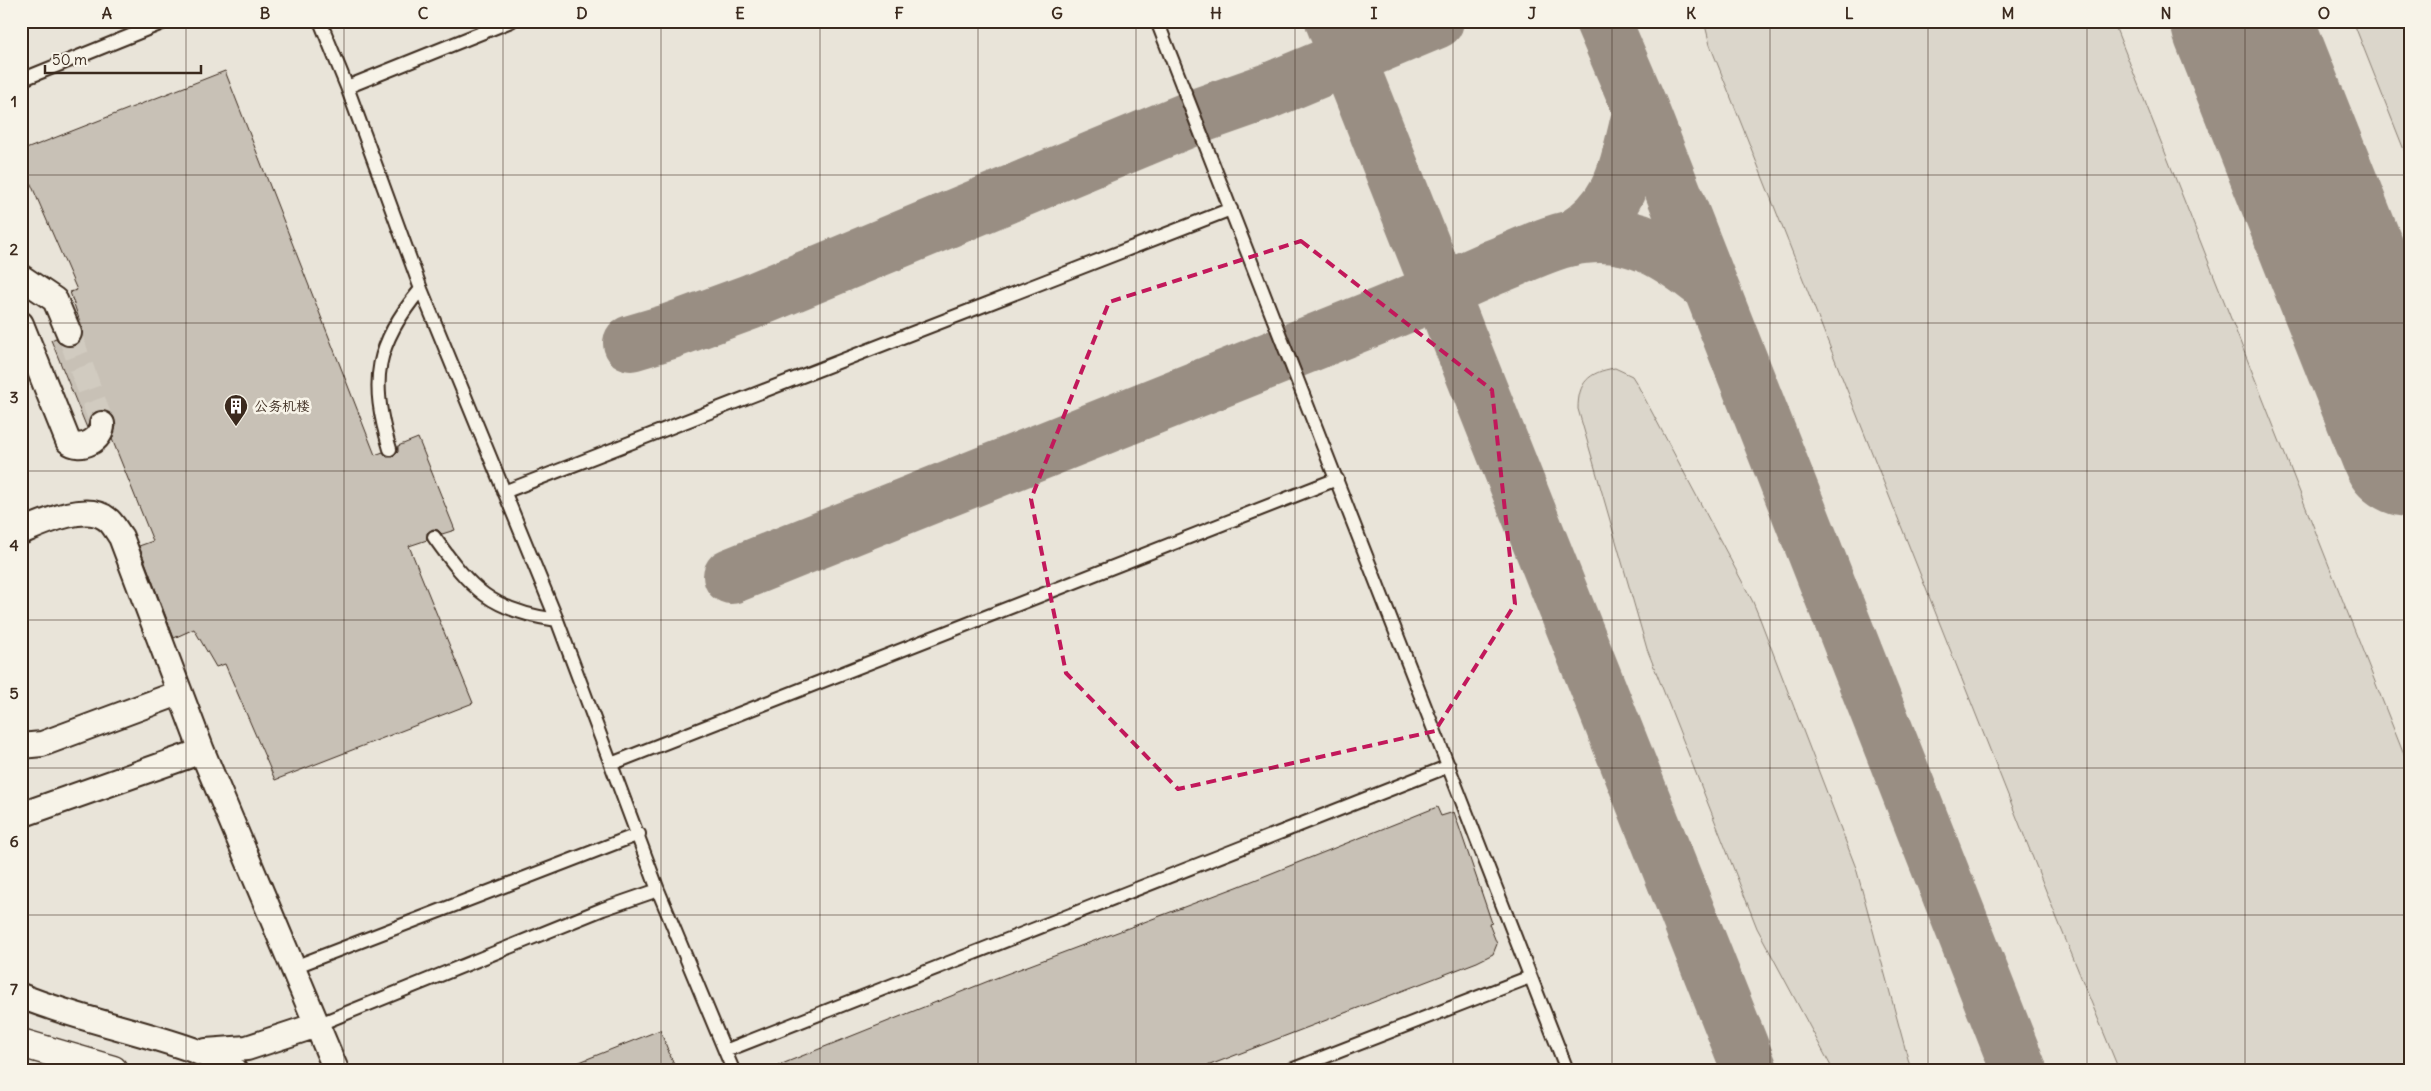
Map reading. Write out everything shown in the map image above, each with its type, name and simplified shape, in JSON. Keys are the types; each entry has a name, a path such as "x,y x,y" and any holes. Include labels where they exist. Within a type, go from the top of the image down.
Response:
{"main road":[{"path":"21,1043 113,1070"}],"street":[{"path":"21,277 54,300 69,333"},
{"path":"21,324 68,441 72,445 79,446 96,440 101,436 102,424"},
{"path":"21,532 46,521 74,513 107,518 121,538 202,751 336,1070"},
{"path":"21,746 42,744 179,693"},
{"path":"21,815 202,751"},
{"path":"21,996 71,1014 186,1048 229,1063 234,1070"},
{"path":"186,1048 212,1052 247,1048 317,1025"}],"lane":[{"path":"21,80 167,21"},
{"path":"320,21 348,87 421,289 557,620 658,890 733,1070"},
{"path":"348,87 511,21"},
{"path":"1157,21 1450,766 1567,1070"},
{"path":"504,492 1231,209"},
{"path":"390,449 379,399 379,368 387,338 402,312 421,289"},
{"path":"612,764 1337,480"},
{"path":"434,537 477,590 502,606 532,617 557,620"},
{"path":"725,1051 1450,766"},
{"path":"294,967 340,947 638,834"},
{"path":"317,1025 603,909 658,890"},
{"path":"1291,1070 1530,977"}],"highlighted area":[{"path":"1301,241 1492,390 1515,604 1435,731 1178,789 1066,673 1031,499 1109,302"}],"shaded area":[{"path":"21,21 2410,21 2410,1070 21,1070"},
{"path":"1704,21 2113,21 2410,770 2410,1070 2119,1070 1710,45"},
{"path":"2353,21 2410,21 2410,165"},
{"path":"1615,368 1632,376 1637,384 1753,602 1856,868 1911,1070 1833,1070 1757,928 1647,649 1578,409 1580,392 1586,380 1598,372"}],"building":[{"name":"公务机楼","path":"225,71 375,455 383,452 387,457 393,457 398,452 398,446 418,438 455,530 442,534 438,530 433,529 427,533 427,540 409,546 473,703 275,780 225,664 216,667 194,629 174,638 139,546 153,541 112,439 116,426 114,418 110,413 97,411 91,416 87,428 51,340 56,338 60,344 68,347 80,341 82,328 70,292 77,290 21,161 21,151"},
{"path":"1437,807 1441,816 1454,812 1492,923 1489,924 1497,944 1493,954 1477,962 1197,1070 767,1070 1001,976 1237,887"},
{"path":"660,1030 676,1070 562,1069"}],"taxiway":[{"path":"1333,21 1750,1070"},
{"path":"631,343 668,332 750,302 1195,117 1266,92 1436,21"},
{"path":"1603,21 1641,110 2019,1070"},
{"path":"1573,238 1604,212 1614,197 1627,165 1641,110"},
{"path":"731,576 1370,320 1550,244 1584,236 1619,236 1666,254 1709,285"}],"runway":[{"path":"2241,21 2410,447"}],"tunnel":[{"path":"69,333 102,424"}],"place":[{"name":"公务机楼","path":"236,427"}]}
